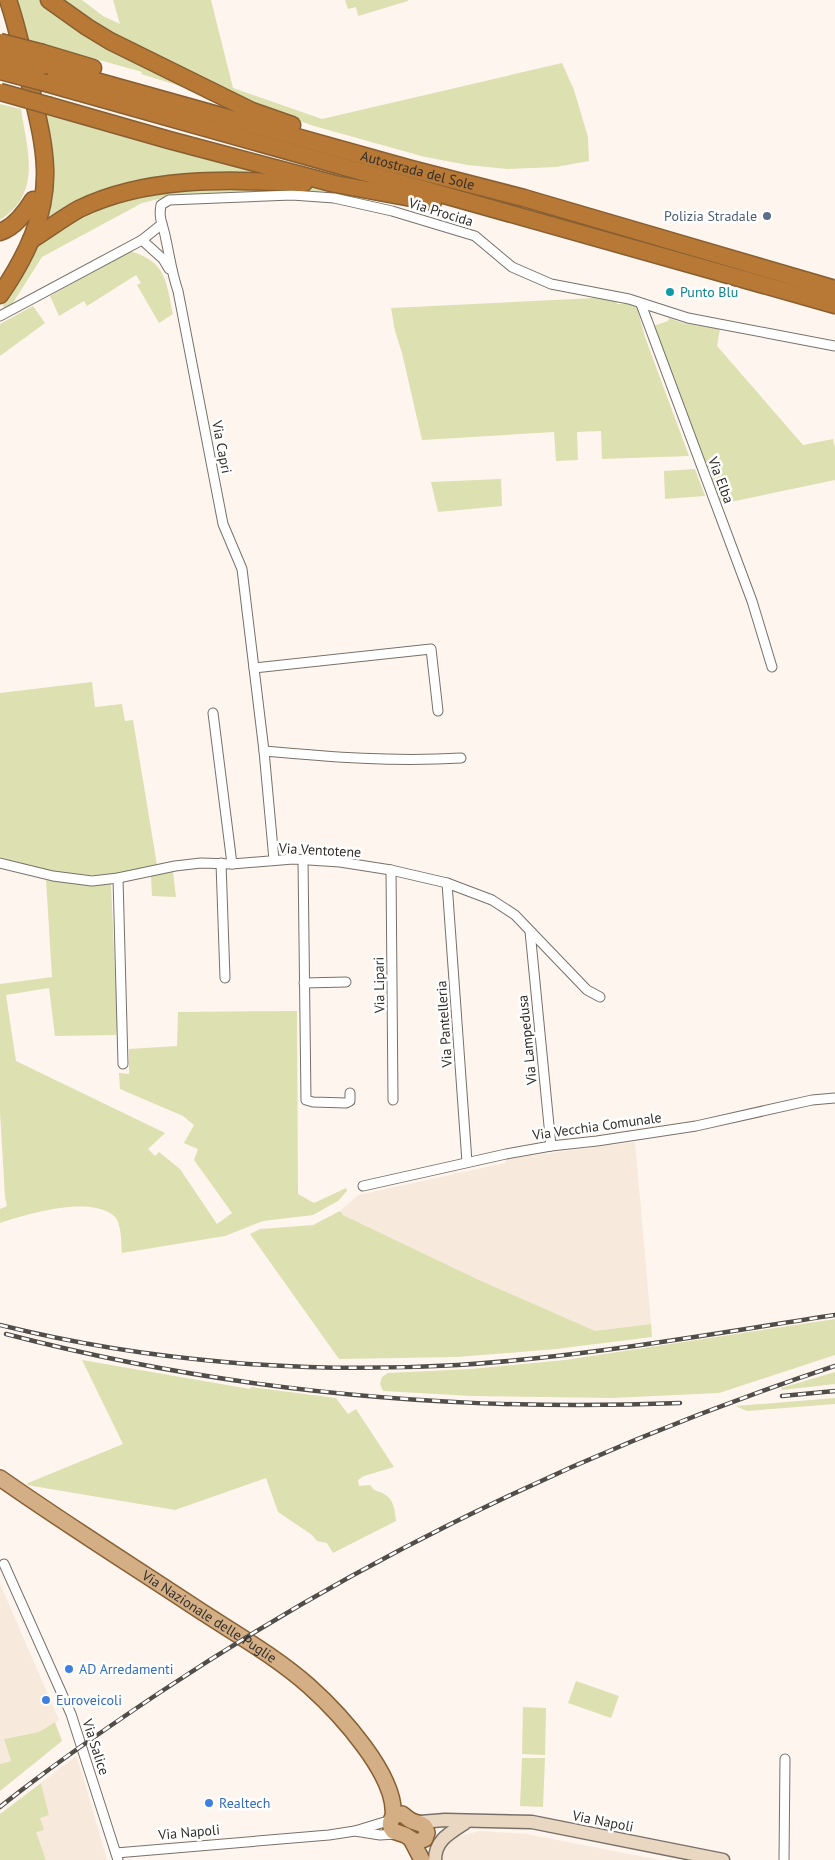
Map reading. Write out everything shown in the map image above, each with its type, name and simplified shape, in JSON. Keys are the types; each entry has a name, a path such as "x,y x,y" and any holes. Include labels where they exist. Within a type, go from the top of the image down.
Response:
{"highway":[{"path":"0,295 17,269 38,222 45,169 42,138 16,23 8,0"},
{"path":"49,0 87,28 110,41 252,111 331,139 370,158"},
{"path":"0,2 10,38 35,153 36,166 33,200 24,232 0,275"},
{"path":"0,42 43,59"},
{"path":"0,55 43,59"},
{"name":"Autostrada del Sole","path":"43,59 230,109 296,137 524,198 835,289"},
{"name":"Autostrada del Sole","path":"0,71 835,305"},
{"path":"0,92 169,140 335,184 516,215"},
{"path":"31,240 79,210 110,198 154,186 198,182 249,181 335,184"},
{"path":"0,232 23,216 33,200"}],"main road":[{"name":"Via Nazionale delle Puglie","path":"0,1478 255,1646 297,1677 322,1699 362,1744 388,1788 397,1799 422,1860"},
{"name":"Via Napoli","path":"409,1828 443,1827 471,1822 532,1822 722,1860"},
{"path":"435,1860 438,1845 445,1836 471,1822"},
{"name":"Via Nazionale delle Puglie","path":"409,1828 426,1851 430,1860"}],"street":[{"name":"Via Procida","path":"162,224 159,216 161,205 169,200 292,195 334,198 392,212 475,236 512,267 551,284 629,299 688,318 835,346"},
{"path":"0,316 142,240 162,224"},
{"name":"Via Capri","path":"162,224 171,272 178,291 223,524 242,569 264,751 274,860"},
{"path":"142,240 163,259 171,272"},
{"name":"Via Elba","path":"641,304 752,602 772,668"},
{"path":"254,668 431,649 438,711"},
{"path":"213,713 232,864"},
{"path":"264,751 354,759 422,760 461,758"},
{"name":"Via Ventotene","path":"0,863 53,876 92,881 118,878 175,866 274,860 340,862 391,870 447,883 492,900 515,915 588,990 600,997"},
{"path":"303,860 306,1100 346,1103 350,1101 350,1093"},
{"path":"221,863 226,978"},
{"name":"Via Lipari","path":"391,870 394,1100"},
{"path":"118,878 123,1064"},
{"name":"Via Pantelleria","path":"447,883 467,1162"},
{"name":"Via Lampedusa","path":"530,931 551,1146"},
{"path":"304,983 346,982"},
{"name":"Via Vecchia Comunale","path":"363,1186 467,1162 551,1146 688,1128 812,1100 835,1098"},
{"name":"Via Salice","path":"4,1564 71,1714 117,1857"},
{"path":"784,1860 785,1758"},
{"name":"Via Napoli","path":"117,1857 354,1831 409,1828"},
{"name":"Via Napoli","path":"354,1831 380,1835 409,1828"}],"shaded area":[{"path":"635,1142 651,1324 595,1332 479,1280 343,1215 340,1211 358,1195 505,1163 507,1159"},
{"path":"0,1584 59,1720 39,1732 4,1739 11,1761 0,1764"},
{"path":"76,1756 107,1860 46,1860 36,1832 40,1818 49,1815 41,1783"},
{"path":"480,1831 526,1834 660,1860 442,1860 443,1851 449,1843 459,1836"}],"green space":[{"path":"15,0 43,0 193,90 141,74 142,72 29,42"},
{"path":"56,0 82,0 103,16 120,24 113,0 211,0 233,88 322,119 562,63 574,90 588,137 589,161 556,167 507,169 468,165 425,157 314,126 234,98 125,43"},
{"path":"345,0 408,1 358,16 356,7 348,9"},
{"path":"0,104 21,109 29,170 27,184 22,197 13,209 0,220"},
{"path":"43,111 270,172 269,179 155,183 45,226 51,194 53,163"},
{"path":"281,185 313,188 344,195 293,191 167,197 142,203 42,257 11,306 6,309 3,307 3,301 18,281 39,243 83,213 160,190"},
{"path":"130,251 151,261 158,267 169,292 173,314 159,323 137,285 141,283 136,275 87,306 84,301 59,316 50,296"},
{"path":"594,298 616,299 617,304 631,304 637,308 645,337 689,456 602,459 601,431 577,432 578,460 556,461 554,432 422,440 391,308"},
{"path":"33,306 45,323 0,356 0,324"},
{"path":"669,318 683,323 720,329 717,346 803,445 833,439 835,448 835,480 721,504 653,326 668,321"},
{"path":"695,469 705,496 665,499 664,471"},
{"path":"501,479 502,506 438,512 431,482"},
{"path":"92,682 95,707 122,704 125,721 133,720 157,865 126,872 83,875 47,870 0,857 0,693"},
{"path":"173,872 176,897 152,896 151,876"},
{"path":"46,880 83,884 111,884 119,1013 116,1035 55,1036 49,988 6,995 16,1061 165,1133 148,1149 155,1156 159,1152 180,1169 217,1224 232,1213 194,1160 198,1149 184,1143 194,1125 183,1116 120,1089 119,1073 129,1074 129,1049 177,1046 178,1012 297,1011 298,1194 314,1203 346,1188 347,1191 338,1201 313,1215 263,1221 225,1236 122,1253 121,1233 117,1219 103,1210 90,1207 58,1208 0,1223 0,1209 7,1206 0,1112 0,984 52,977"},
{"path":"340,1211 343,1215 479,1280 595,1331 651,1324 652,1337 556,1349 457,1357 339,1359 250,1234 260,1229 313,1225"},
{"path":"835,1319 835,1355 719,1393 612,1398 472,1396 383,1391 380,1384 382,1377 388,1373 471,1369 565,1360"},
{"path":"82,1360 250,1389 251,1387 336,1398 348,1414 356,1409 394,1467 364,1476 358,1480 359,1486 370,1485 390,1499 396,1521 333,1553 327,1543 317,1541 312,1535 278,1512 266,1478 175,1510 27,1485 123,1444"},
{"path":"835,1372 835,1384 782,1390 781,1388"},
{"path":"835,1398 835,1404 747,1411 736,1406"},
{"path":"576,1681 619,1696 611,1718 568,1703"},
{"path":"523,1707 546,1708 545,1755 522,1754"},
{"path":"55,1722 62,1741 0,1791 0,1764 11,1761 4,1739 39,1732"},
{"path":"522,1758 545,1758 543,1807 520,1806"},
{"path":"41,1783 49,1815 40,1818 44,1830 36,1832 46,1860 0,1860 0,1814"}],"railway":[{"path":"0,1325 56,1338 170,1356 285,1366 343,1368 458,1365 552,1356 647,1344 835,1315"},
{"path":"6,1334 89,1354 172,1370 256,1383 341,1393 511,1404 680,1403"},
{"path":"0,1807 78,1748 159,1693 239,1642 320,1594 402,1549 571,1467 746,1397 835,1366"},
{"path":"782,1396 835,1391"}],"place":[{"name":"Polizia Stradale","path":"767,216"},
{"name":"Punto Blu","path":"670,292"},
{"name":"AD Arredamenti","path":"69,1669"},
{"name":"Euroveicoli","path":"46,1700"},
{"name":"Realtech","path":"209,1803"}]}
